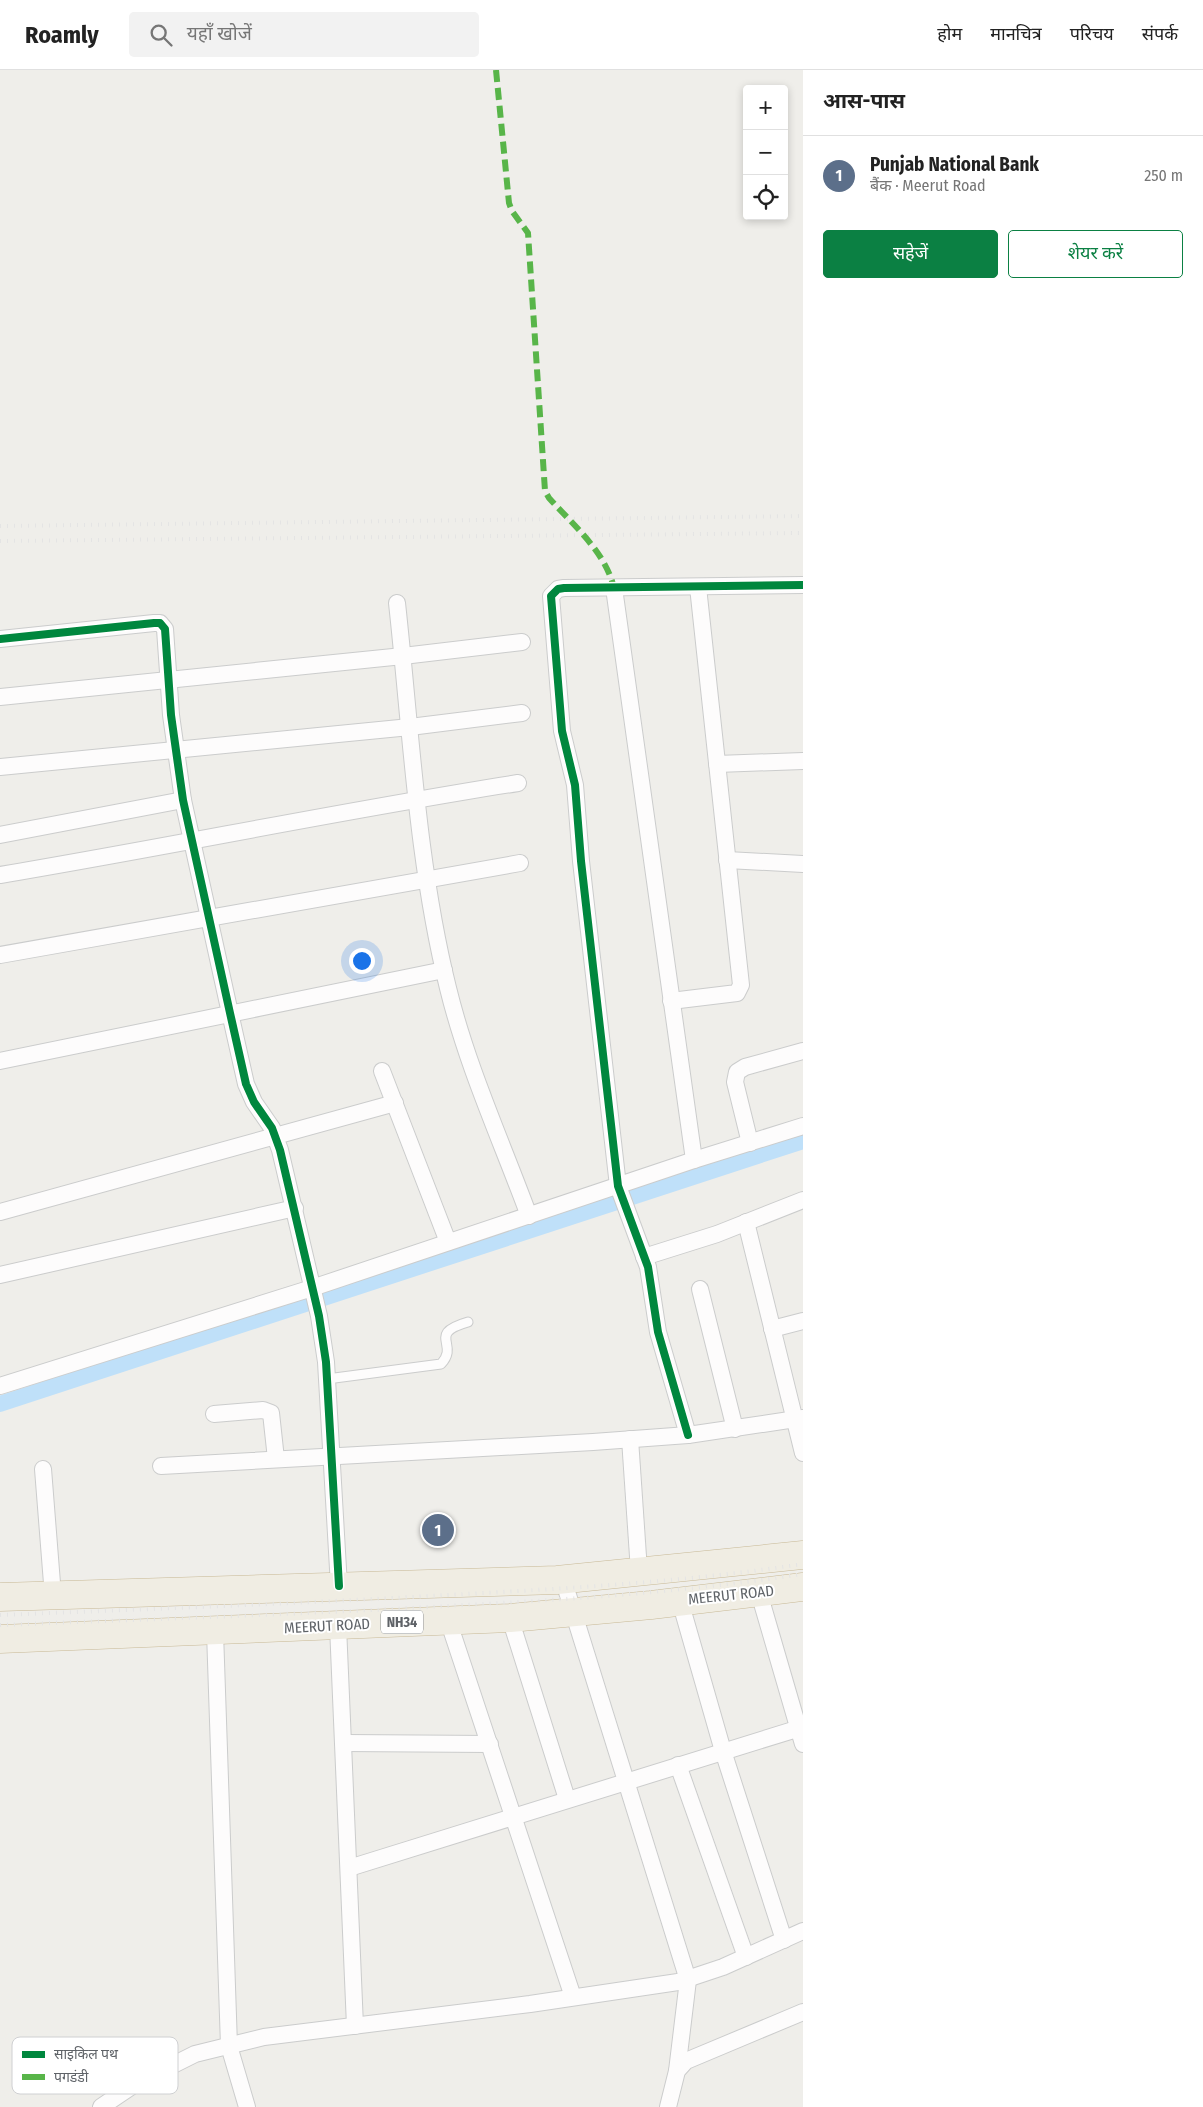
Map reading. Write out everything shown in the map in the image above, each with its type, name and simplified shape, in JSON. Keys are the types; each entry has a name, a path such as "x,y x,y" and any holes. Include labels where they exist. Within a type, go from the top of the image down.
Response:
{"highway":[{"path":"0,1597 563,1579 803,1555"},
{"name":"MEERUT ROAD","path":"0,1639 215,1632 510,1618 803,1587"}],"street":[{"path":"688,1435 658,1332 649,1274 621,1197 582,871 576,785 562,731 551,596 558,589 803,585"},
{"path":"671,1001 732,994 740,990 741,978 698,587"},
{"path":"614,588 694,1160"},
{"path":"397,603 427,880 444,970 463,1043 529,1216"},
{"path":"0,639 160,623 167,635 168,680 175,751 183,800 230,1013 246,1084 254,1102 276,1136 295,1208 319,1316 327,1380 339,1586"},
{"path":"0,697 522,642"},
{"path":"0,767 410,727 522,713"},
{"path":"717,764 803,761"},
{"path":"0,876 193,842 418,799 518,783"},
{"path":"0,835 183,800"},
{"path":"728,860 803,864"},
{"path":"0,955 520,863"},
{"path":"0,1061 444,970"},
{"path":"750,1143 735,1082 736,1072 803,1051"},
{"path":"382,1071 448,1242"},
{"path":"0,1212 395,1103"},
{"path":"0,1386 313,1292 448,1242 529,1216 621,1197 694,1160 803,1126"},
{"path":"644,1257 803,1200"},
{"path":"0,1275 295,1208"},
{"path":"746,1222 772,1329 799,1419 803,1453"},
{"path":"700,1289 734,1429"},
{"path":"772,1329 803,1321"},
{"path":"214,1414 263,1410 271,1414 276,1459"},
{"path":"162,1466 462,1451 688,1435 799,1419"},
{"path":"630,1439 639,1571"},
{"path":"43,1469 53,1596"},
{"path":"563,1579 688,1980 677,2071 668,2107"},
{"path":"349,1868 723,1751 801,1733 759,1593"},
{"path":"680,1601 723,1751 784,1940"},
{"path":"510,1618 567,1799"},
{"path":"448,1620 573,1998"},
{"path":"338,1626 355,2026"},
{"path":"215,1632 229,2046 246,2107"},
{"path":"344,1743 490,1744"},
{"path":"678,1765 746,1957"},
{"path":"178,2061 195,2054 264,2037 573,1998 688,1980 746,1957 803,1931"},
{"path":"677,2071 686,2061 693,2057 802,2017"},
{"path":"101,2107 120,2094"}],"lane":[{"path":"327,1380 441,1364 447,1352 445,1336 447,1331 452,1327 468,1322"}],"waterway":[{"path":"0,1404 803,1141"}],"railway":[{"path":"0,526 803,516"},
{"path":"0,541 803,533"},
{"path":"0,1615 291,1603 550,1589 677,1579 803,1564"},
{"path":"0,1625 349,1611 550,1600 677,1590 803,1574"}],"marked path":[{"path":"496,70 509,203 512,211 528,233 545,491 549,498 596,550 610,575 614,588"}],"cycle path":[{"path":"688,1435 658,1332 648,1267 618,1186 581,861 575,785 562,731 551,596 558,589 564,588 803,585"},
{"path":"0,639 154,623 160,623 165,629 171,715 183,800 230,1013 246,1084 254,1102 272,1128 280,1150 319,1316 326,1362 339,1586"}],"place":[{"name":"Punjab National Bank","path":"438,1530"}]}
